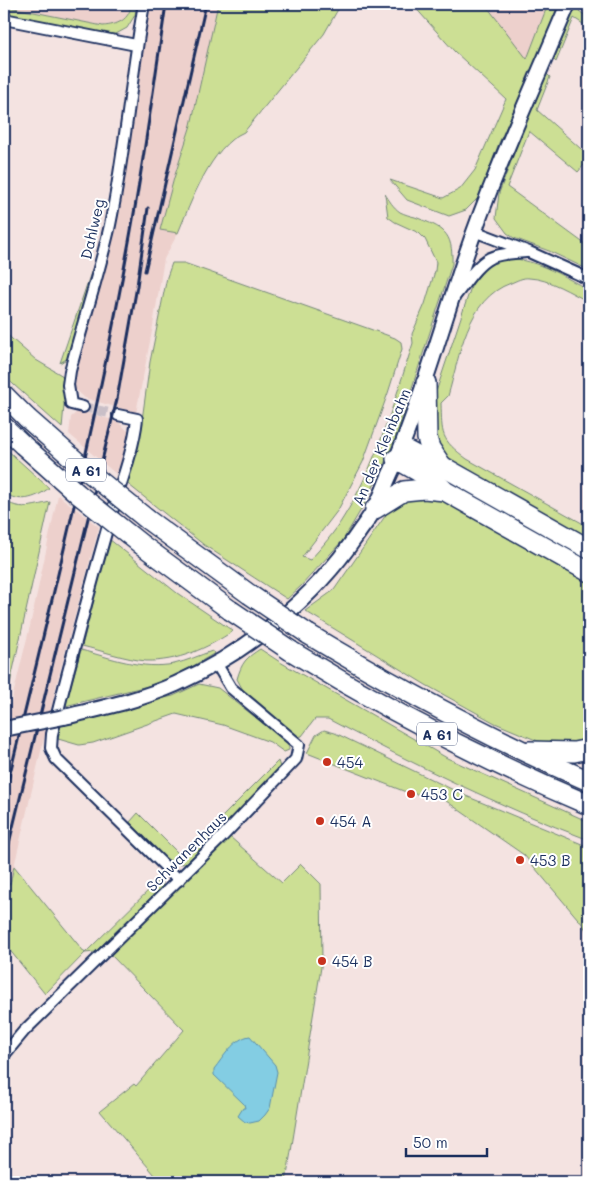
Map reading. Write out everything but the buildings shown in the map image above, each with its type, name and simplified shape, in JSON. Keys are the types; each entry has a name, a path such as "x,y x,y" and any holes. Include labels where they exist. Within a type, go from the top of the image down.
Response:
{"highway":[{"path":"426,383 427,438 430,448 442,466"},
{"name":"A 61","path":"4,395 85,469 148,520 249,594 308,634 427,703 522,751 589,781"},
{"name":"A 61","path":"4,427 78,494 142,545 230,610 291,651 416,723 480,756 589,805"},
{"path":"399,454 442,466 589,549"},
{"path":"399,454 446,491 589,572"},
{"path":"375,509 404,491 424,489 446,491"},
{"path":"522,751 574,752 589,749"}],"main road":[{"name":"An der Kleinbahn","path":"4,729 129,701 175,685 245,646 297,604 328,574 375,509 399,454 426,383 474,231 568,4"}],"street":[{"name":"Dahlweg","path":"83,407 71,404 68,385 70,371 110,225 129,108 136,45 144,4"},
{"path":"4,19 136,45"},
{"path":"474,231 529,252 589,279"},
{"name":"An der Kleinbahn","path":"451,301 482,264 491,258 529,252"},
{"path":"118,415 136,419 132,448 119,487 75,645 52,734 51,748 56,759 179,880"},
{"name":"Schwanenhaus","path":"4,1055 24,1031 220,839 296,759 299,745 231,688 216,663"}],"shaded area":[{"path":"4,4 131,4 132,6 125,19 115,25 103,26 4,6"},
{"path":"148,4 218,4 191,125 160,230 178,233 164,259 136,413 85,398 72,386 86,325"},
{"path":"485,4 548,4 527,60"},
{"path":"82,412 117,421 129,432 126,449 116,474 69,434 71,417 76,413"},
{"path":"58,495 99,527 58,678 10,884 5,883 4,887 4,732 30,626"}],"green space":[{"path":"131,4 137,4 135,15 127,28 116,34 100,35 4,16 4,6 103,26 122,21 128,14"},
{"path":"218,4 341,4 324,34 244,132 232,139 212,162 196,191 178,233 160,230 191,125"},
{"path":"412,4 485,4 527,59 548,4 562,4 499,143 479,197 466,210 449,216 407,200 390,180 443,198 460,189 475,170 506,99 454,51"},
{"path":"574,4 584,4 579,11 589,18 589,28 574,18 556,62 551,57"},
{"path":"545,72 550,77 537,110 589,156 589,159 578,172 529,131 507,187 589,247 589,270 549,251 514,238 507,233 496,218 499,193"},
{"path":"385,194 393,206 400,212 433,224 444,232 451,244 452,264 394,443 368,498 343,540 287,599 204,545 124,481 139,442 150,362 167,277 172,263 184,263 395,338 401,342 402,349 363,462 338,510 302,557 310,560 336,529 365,478 391,410 413,343 412,334 425,304 435,271 436,262 425,239 419,233 388,217"},
{"path":"97,255 73,345 68,358 60,363"},
{"path":"500,258 524,260 557,273 589,290 589,302 545,281 527,278 517,280 496,291 484,302 474,315 467,331 448,396 441,403 444,436 467,459 589,527 589,542 446,461 430,430 434,398 472,284 484,269"},
{"path":"4,332 36,360 63,376 66,383 62,428 4,376"},
{"path":"4,447 49,488 33,497 21,499 4,493"},
{"path":"431,493 589,582 589,743 579,746 538,741 495,723 426,685 305,611 334,590 390,509 401,497"},
{"path":"4,500 21,507 50,502 4,711"},
{"path":"109,539 177,593 233,631 192,653 158,661 130,659 82,646"},
{"path":"260,649 447,758 589,822 589,840 457,784 328,719 315,719 302,736 296,737 244,692 237,679 245,661"},
{"path":"81,650 127,662 150,665 174,664 212,651 215,653 188,669 156,684 65,706"},
{"path":"199,684 218,688 287,742 289,750 284,752 270,742 223,725 176,714 93,743 79,745 58,739 61,722 173,696"},
{"path":"324,730 335,733 466,796 589,847 589,935 583,925 524,855 436,794 411,794 307,753 316,735"},
{"path":"278,761 281,770 185,864 166,859 130,822 138,813 182,857"},
{"path":"229,836 282,883 301,864 321,884 322,961 286,1182 161,1182 100,1111 134,1084 136,1086 184,1030 109,953"},
{"path":"14,866 85,953 45,994 4,943 4,887 5,883 10,884"},
{"path":"161,878 163,886 95,952 85,953"}],"water":[{"path":"250,1036 275,1065 277,1072 270,1108 259,1121 250,1123 245,1122 238,1116 243,1108 245,1108 244,1104 214,1075 214,1069 234,1044"}],"tunnel":[{"path":"83,407 118,415"}],"railway":[{"path":"4,798 89,441 119,297 137,198 166,4"},
{"path":"145,271 206,4"},
{"path":"4,864 117,399 137,286 148,208"}],"place":[{"name":"454","path":"327,762"},
{"name":"453 C","path":"411,794"},
{"name":"454 A","path":"320,821"},
{"name":"453 B","path":"520,860"},
{"name":"454 B","path":"322,961"}]}
